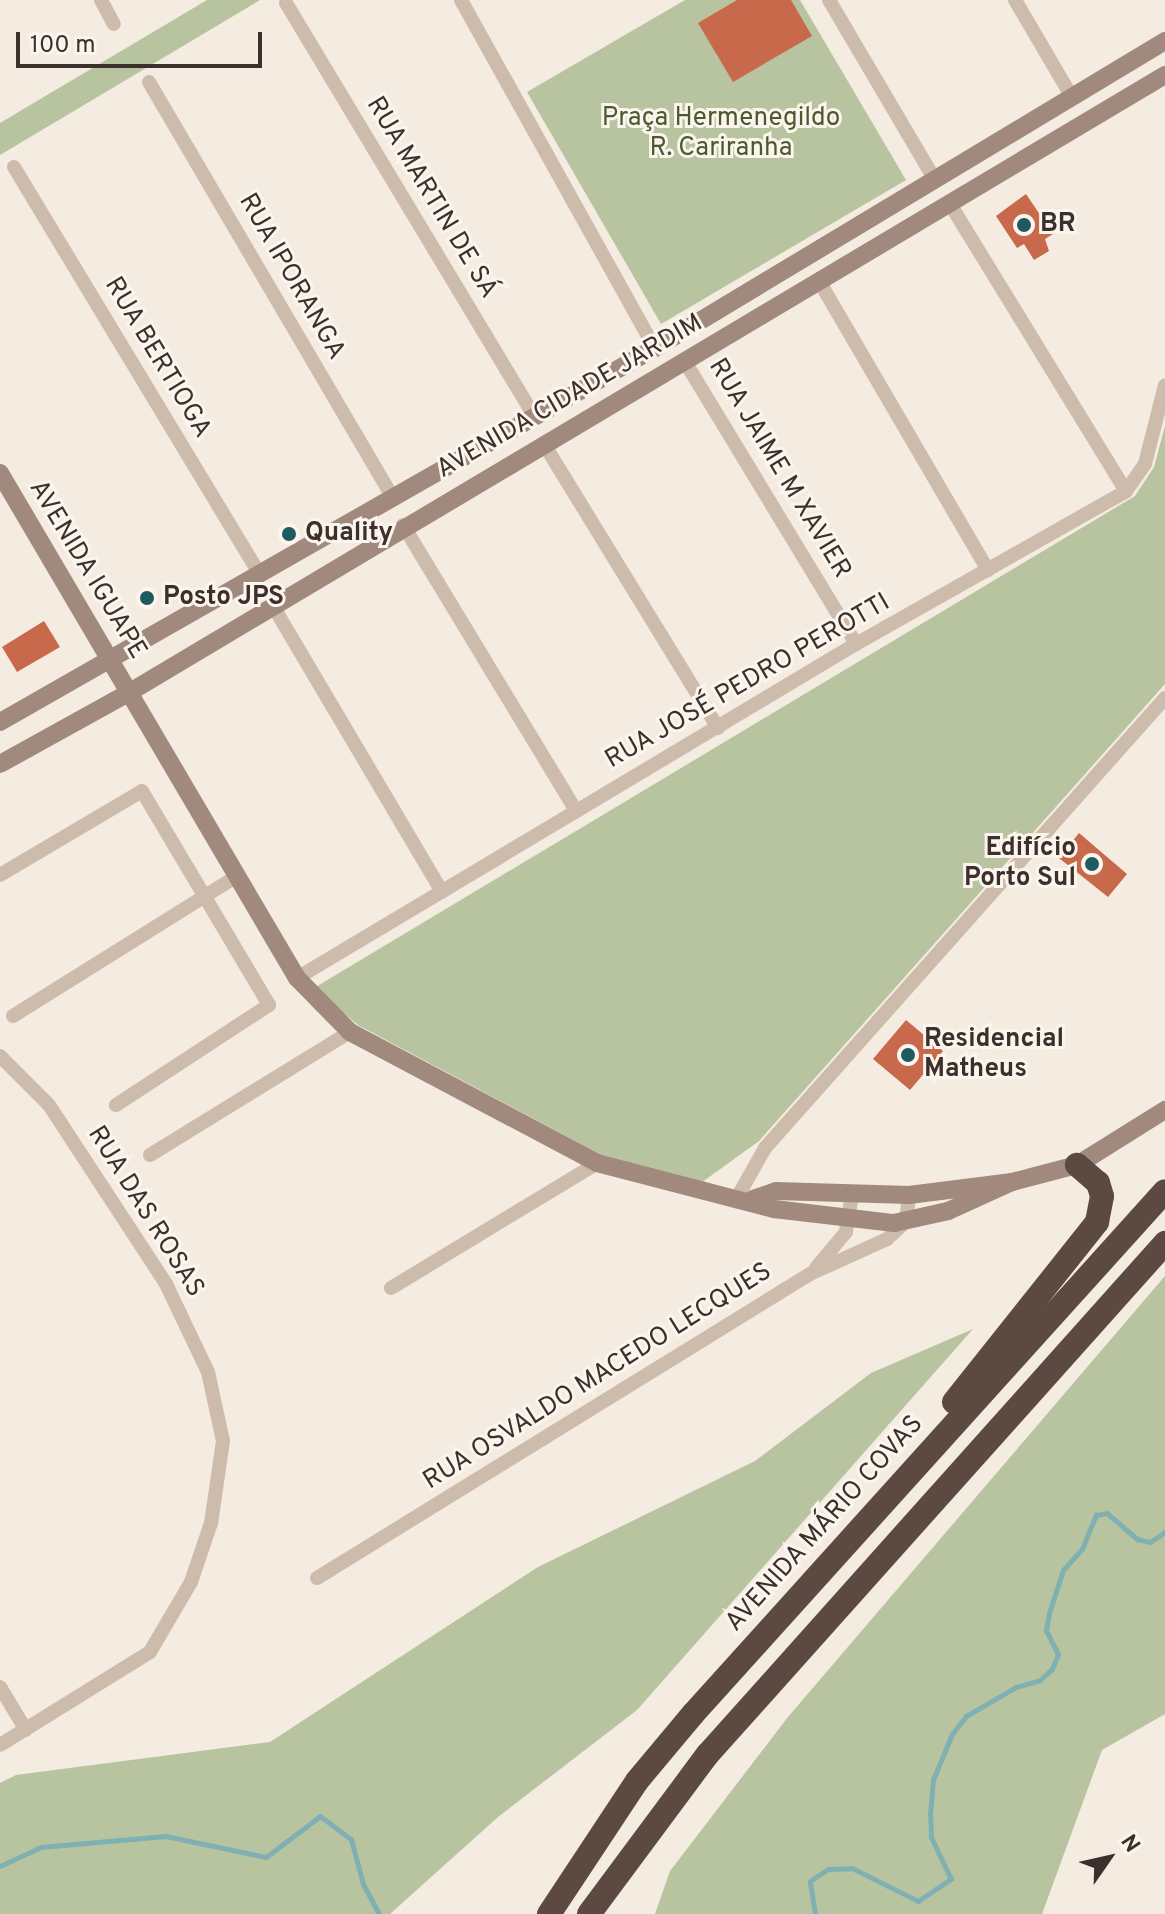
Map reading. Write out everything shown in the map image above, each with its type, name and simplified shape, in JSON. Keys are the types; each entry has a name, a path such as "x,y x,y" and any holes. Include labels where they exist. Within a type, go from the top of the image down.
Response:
{"highway":[{"path":"863,1519 1097,1222 1102,1196 1098,1183 1077,1165"},
{"name":"AVENIDA MÁRIO COVAS","path":"549,1914 637,1781 863,1519 1165,1191"},
{"path":"589,1914 708,1754 1165,1243"}],"main road":[{"name":"AVENIDA CIDADE JARDIM","path":"0,722 655,348 1165,41"},
{"name":"AVENIDA CIDADE JARDIM","path":"0,764 130,692 403,525 906,231 1165,75"},
{"path":"892,206 906,231"},
{"name":"AVENIDA IGUAPE","path":"0,473 297,978 350,1032 597,1163 746,1198 774,1209 849,1219 906,1221 948,1211 1012,1182"},
{"path":"334,529 350,558"},
{"path":"746,1198 776,1191 852,1196 909,1195 1012,1182 1077,1165 1165,1110"}],"street":[{"path":"101,0 114,24"},
{"path":"461,0 655,348"},
{"path":"829,0 935,180"},
{"path":"1015,0 1072,97"},
{"name":"RUA MARTIN DE SÁ","path":"286,3 535,417"},
{"name":"RUA IPORANGA","path":"149,82 392,496"},
{"name":"RUA BERTIOGA","path":"14,167 259,573"},
{"path":"950,204 1126,491"},
{"path":"819,281 988,570"},
{"name":"RUA JAIME M XAVIER","path":"684,360 856,644"},
{"name":"RUA JOSÉ PEDRO PEROTTI","path":"297,978 856,644 1126,491 1145,464 1165,385"},
{"path":"544,444 718,728"},
{"path":"403,525 576,811"},
{"path":"273,606 442,892"},
{"path":"746,1198 765,1148 1165,698"},
{"path":"0,875 142,791 269,1005 116,1105"},
{"path":"13,1016 237,876"},
{"path":"150,1155 350,1032"},
{"name":"RUA DAS ROSAS","path":"0,1056 49,1105 166,1284 208,1372 223,1441 211,1523 191,1582 150,1652 0,1745"},
{"path":"391,1288 597,1163"},
{"path":"906,1221 909,1195"},
{"path":"810,1274 836,1248 849,1219 852,1196"},
{"name":"RUA OSVALDO MACEDO LECQUES","path":"317,1578 810,1274 887,1239 906,1221"},
{"path":"0,1687 26,1730"}],"green space":[{"path":"207,0 260,0 0,155 0,123"},
{"name":"Praça Hermenegildo R. Cariranha","path":"685,0 800,0 906,180 661,324 527,92"},
{"path":"1165,426 1165,684 759,1141 701,1183 602,1155 358,1025 314,988 1135,496 1154,467"},
{"path":"1165,1276 1165,1714 1102,1750 1042,1914 655,1914 670,1871 788,1717"},
{"path":"973,1329 637,1710 498,1817 390,1914 0,1914 0,1783 16,1775 270,1742 538,1567 755,1461 871,1373"}],"building":[{"path":"737,0 791,0 812,36 733,82 698,23"},
{"name":"BR","path":"1026,194 1053,234 1045,239 1049,251 1034,260 1024,244 1017,248 996,216"},
{"path":"44,621 60,647 17,672 2,647"},
{"name":"Edifício Porto Sul","path":"1079,833 1127,874 1108,897 1059,858"},
{"name":"Residencial Matheus","path":"906,1020 943,1051 910,1090 873,1059"}],"waterway":[{"path":"815,1914 810,1881 828,1869 852,1868 918,1901 951,1879 931,1837 930,1814 933,1780 952,1734 966,1716 1016,1687 1040,1680 1052,1669 1058,1654 1046,1630 1049,1613 1063,1570 1082,1549 1096,1515 1107,1513 1137,1539 1150,1542 1165,1532"},
{"path":"0,1866 41,1847 166,1836 266,1857 320,1816 351,1839 363,1884 379,1914"}],"place":[{"name":"BR","path":"1024,225"},
{"name":"Quality","path":"289,534"},
{"name":"Posto JPS","path":"147,598"},
{"name":"Edifício Porto Sul","path":"1092,864"},
{"name":"Residencial Matheus","path":"908,1055"}]}
